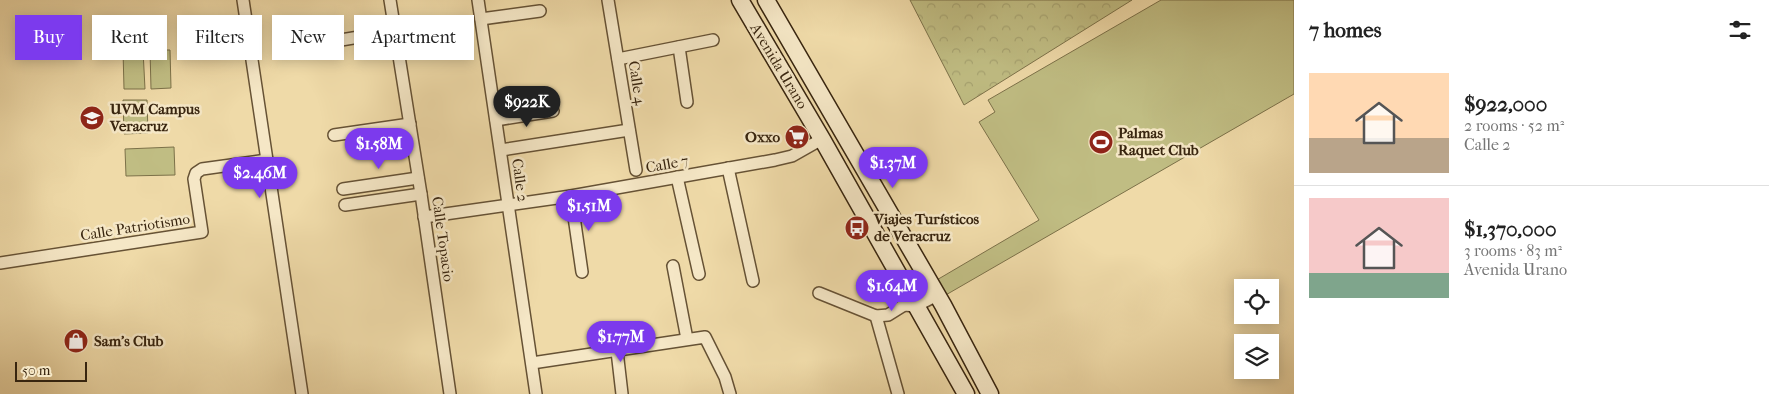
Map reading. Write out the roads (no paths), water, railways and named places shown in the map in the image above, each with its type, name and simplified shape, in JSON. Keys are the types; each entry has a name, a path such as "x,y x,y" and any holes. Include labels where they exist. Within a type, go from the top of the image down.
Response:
{"main road":[{"name":"Avenida Urano","path":"740,0 822,139 910,304 966,394"},
{"name":"Avenida Urano","path":"766,0 935,292 990,394"},
{"path":"861,209 880,197"}],"street":[{"path":"243,0 302,394"},
{"name":"Calle Topacio","path":"390,0 392,15"},
{"name":"Calle 2","path":"478,0 536,394"},
{"name":"Calle 4","path":"608,0 636,170"},
{"path":"481,19 540,11"},
{"path":"618,58 712,40"},
{"path":"678,47 687,102"},
{"name":"Calle Topacio","path":"400,60 450,394"},
{"path":"496,120 553,111"},
{"path":"334,135 410,124"},
{"path":"501,150 629,130"},
{"name":"Calle 7","path":"424,217 571,196 792,156 822,139"},
{"name":"Calle Patriotismo","path":"0,263 202,232 194,179 196,173 202,169 267,160"},
{"path":"728,168 753,281"},
{"path":"342,189 418,178"},
{"path":"677,178 699,274"},
{"path":"345,205 421,194"},
{"path":"571,196 582,272"},
{"path":"674,266 687,339"},
{"path":"819,294 876,316 888,315 935,292"},
{"path":"876,316 898,394"},
{"path":"532,363 705,337 725,377 730,394"},
{"path":"617,351 622,394"}],"place":[{"name":"UVM Campus Veracruz","path":"92,118"},
{"name":"Oxxo","path":"797,137"},
{"name":"Palmas Raquet Club","path":"1101,142"},
{"name":"Viajes Turísticos de Veracruz","path":"857,228"},
{"name":"Sam's Club","path":"76,341"}]}
